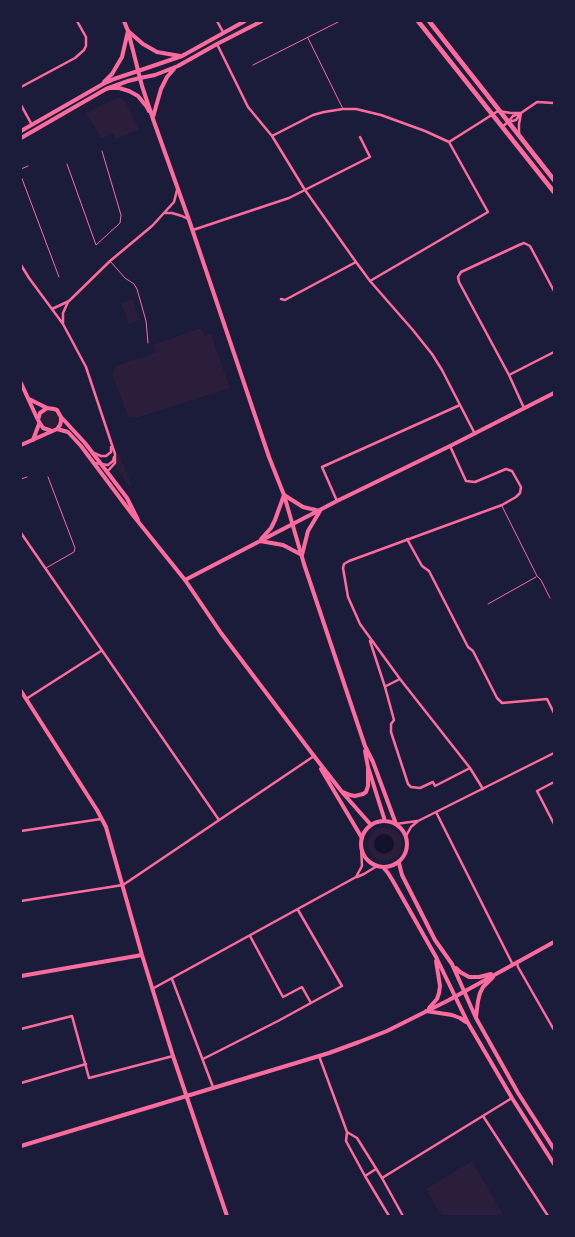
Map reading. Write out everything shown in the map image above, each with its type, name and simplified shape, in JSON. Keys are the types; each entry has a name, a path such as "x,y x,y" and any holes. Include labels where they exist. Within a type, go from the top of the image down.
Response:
{"main road":[{"path":"124,21 153,119 193,230 269,457 284,495 365,746 373,762 396,824"},
{"path":"21,131 102,84 182,56 245,21"},
{"path":"21,138 106,88 155,75 178,66 262,21"},
{"path":"418,21 554,192"},
{"path":"429,21 554,180"},
{"path":"128,31 143,44 157,52 182,56"},
{"path":"102,84 112,74 122,57 128,31"},
{"path":"153,119 160,89 167,77 178,66"},
{"path":"106,88 125,89 138,96 147,107 153,119"},
{"path":"21,383 39,422 43,428 52,431"},
{"path":"185,580 337,501 475,434 552,394"},
{"path":"27,398 36,404 57,410 127,498 141,526"},
{"path":"34,440 40,413 47,408"},
{"path":"57,429 61,417"},
{"path":"21,445 57,429 63,430 72,436 185,580 221,633 314,756 371,825"},
{"path":"284,495 303,507 320,511"},
{"path":"260,541 271,528 284,495"},
{"path":"302,555 308,531 320,511"},
{"path":"260,541 283,545 302,555"},
{"path":"21,691 102,819 109,834 172,1056 227,1216"},
{"path":"342,792 355,796 366,792 368,786 368,767 365,746"},
{"path":"314,756 362,838"},
{"path":"368,767 385,821"},
{"path":"385,821 396,824 404,831 408,844 404,856 399,863 383,867 377,866 366,859 362,838 367,829 378,822 385,821"},
{"path":"399,863 402,875 435,940 452,964 460,972 469,976 479,977 496,973"},
{"path":"383,867 393,881 436,957 468,1023 554,1164"},
{"path":"21,1146 186,1097 359,1042 387,1031 426,1011 554,942"},
{"path":"21,976 142,955"},
{"path":"426,1011 437,999 439,993 440,986 436,957"},
{"path":"452,964 476,1018 518,1093 554,1149"},
{"path":"476,1018 478,1001 483,987 496,973"},
{"path":"426,1011 452,1014 468,1023"}],"street":[{"path":"21,87 75,58 84,50 86,37 77,21"},
{"path":"217,21 223,32"},
{"path":"217,44 248,107 272,136 305,190 356,262 432,354 475,434"},
{"path":"502,127 508,122 516,120 521,113 537,102 554,103"},
{"path":"21,105 32,125"},
{"path":"272,136 313,115 342,109 356,109 380,115 449,142 488,212 370,280"},
{"path":"449,142 498,111 521,113"},
{"path":"519,137 521,113"},
{"path":"193,230 289,198 370,157 360,138"},
{"path":"63,324 63,313 69,301 110,261 152,226 174,202 178,188"},
{"path":"163,213 172,213 189,220"},
{"path":"524,408 458,277 461,272 524,243 530,246 554,291"},
{"path":"281,300 285,300 356,262"},
{"path":"21,265 28,278 63,324 86,367 115,454 115,463 107,472"},
{"path":"52,309 69,301"},
{"path":"509,375 554,352"},
{"path":"552,394 554,400"},
{"path":"337,501 322,468 460,405"},
{"path":"92,452 106,456 111,452 111,445"},
{"path":"450,446 466,481 475,482 506,469 512,471 521,490 516,497 502,505 349,560 344,564 343,568 348,597 360,624 400,679 470,768 483,789"},
{"path":"93,463 108,465 113,461 115,454"},
{"path":"21,533 219,820"},
{"path":"407,540 422,566 430,571 497,698 502,703 547,699 554,713"},
{"path":"369,637 394,720 391,724 391,732 411,787 420,788 433,782 435,786 470,768"},
{"path":"26,699 101,650"},
{"path":"385,687 400,679"},
{"path":"406,836 411,827 418,821 554,753"},
{"path":"21,901 123,885 314,756"},
{"path":"554,782 537,791 554,824"},
{"path":"436,812 515,964 554,1030"},
{"path":"21,831 102,819"},
{"path":"396,824 418,821"},
{"path":"356,877 362,866 362,846"},
{"path":"152,989 377,866"},
{"path":"203,1059 342,986 298,910"},
{"path":"250,936 283,997 302,987 311,1003"},
{"path":"172,979 214,1088"},
{"path":"21,1028 72,1016 88,1076 91,1078 172,1056"},
{"path":"319,1056 348,1132 346,1142 390,1216"},
{"path":"21,1083 86,1064"},
{"path":"382,1178 512,1098"},
{"path":"483,1116 548,1216"},
{"path":"348,1132 357,1138 403,1216"},
{"path":"365,1176 376,1169"}],"lane":[{"path":"253,65 340,21"},
{"path":"307,38 342,109"},
{"path":"67,164 96,245 120,223 122,215 102,152"},
{"path":"21,169 28,166"},
{"path":"21,176 58,277"},
{"path":"110,261 137,289 146,320 148,343"},
{"path":"21,479 27,477"},
{"path":"46,568 75,550 48,477"},
{"path":"502,505 550,598"},
{"path":"488,604 537,576"}],"shaded area":[{"path":"116,98 125,101 139,129 116,139 113,133 101,138 86,113"},
{"path":"132,299 140,320 129,324 121,303"},
{"path":"201,328 205,336 211,334 230,388 139,417 130,417 127,414 113,376 115,367 156,353 153,345"},
{"path":"50,410 56,413 59,419 56,425 50,428 44,425 41,419 44,413"},
{"path":"118,452 132,486 130,487 116,465"},
{"path":"385,827 392,828 397,832 401,837 401,851 397,856 392,860 385,861 378,860 373,856 369,851 368,844 369,837 373,832 378,828"},
{"path":"384,834 391,837 394,844 391,851 384,854 377,851 374,844 377,837"},
{"path":"472,1161 504,1216 442,1216 426,1189"}]}
